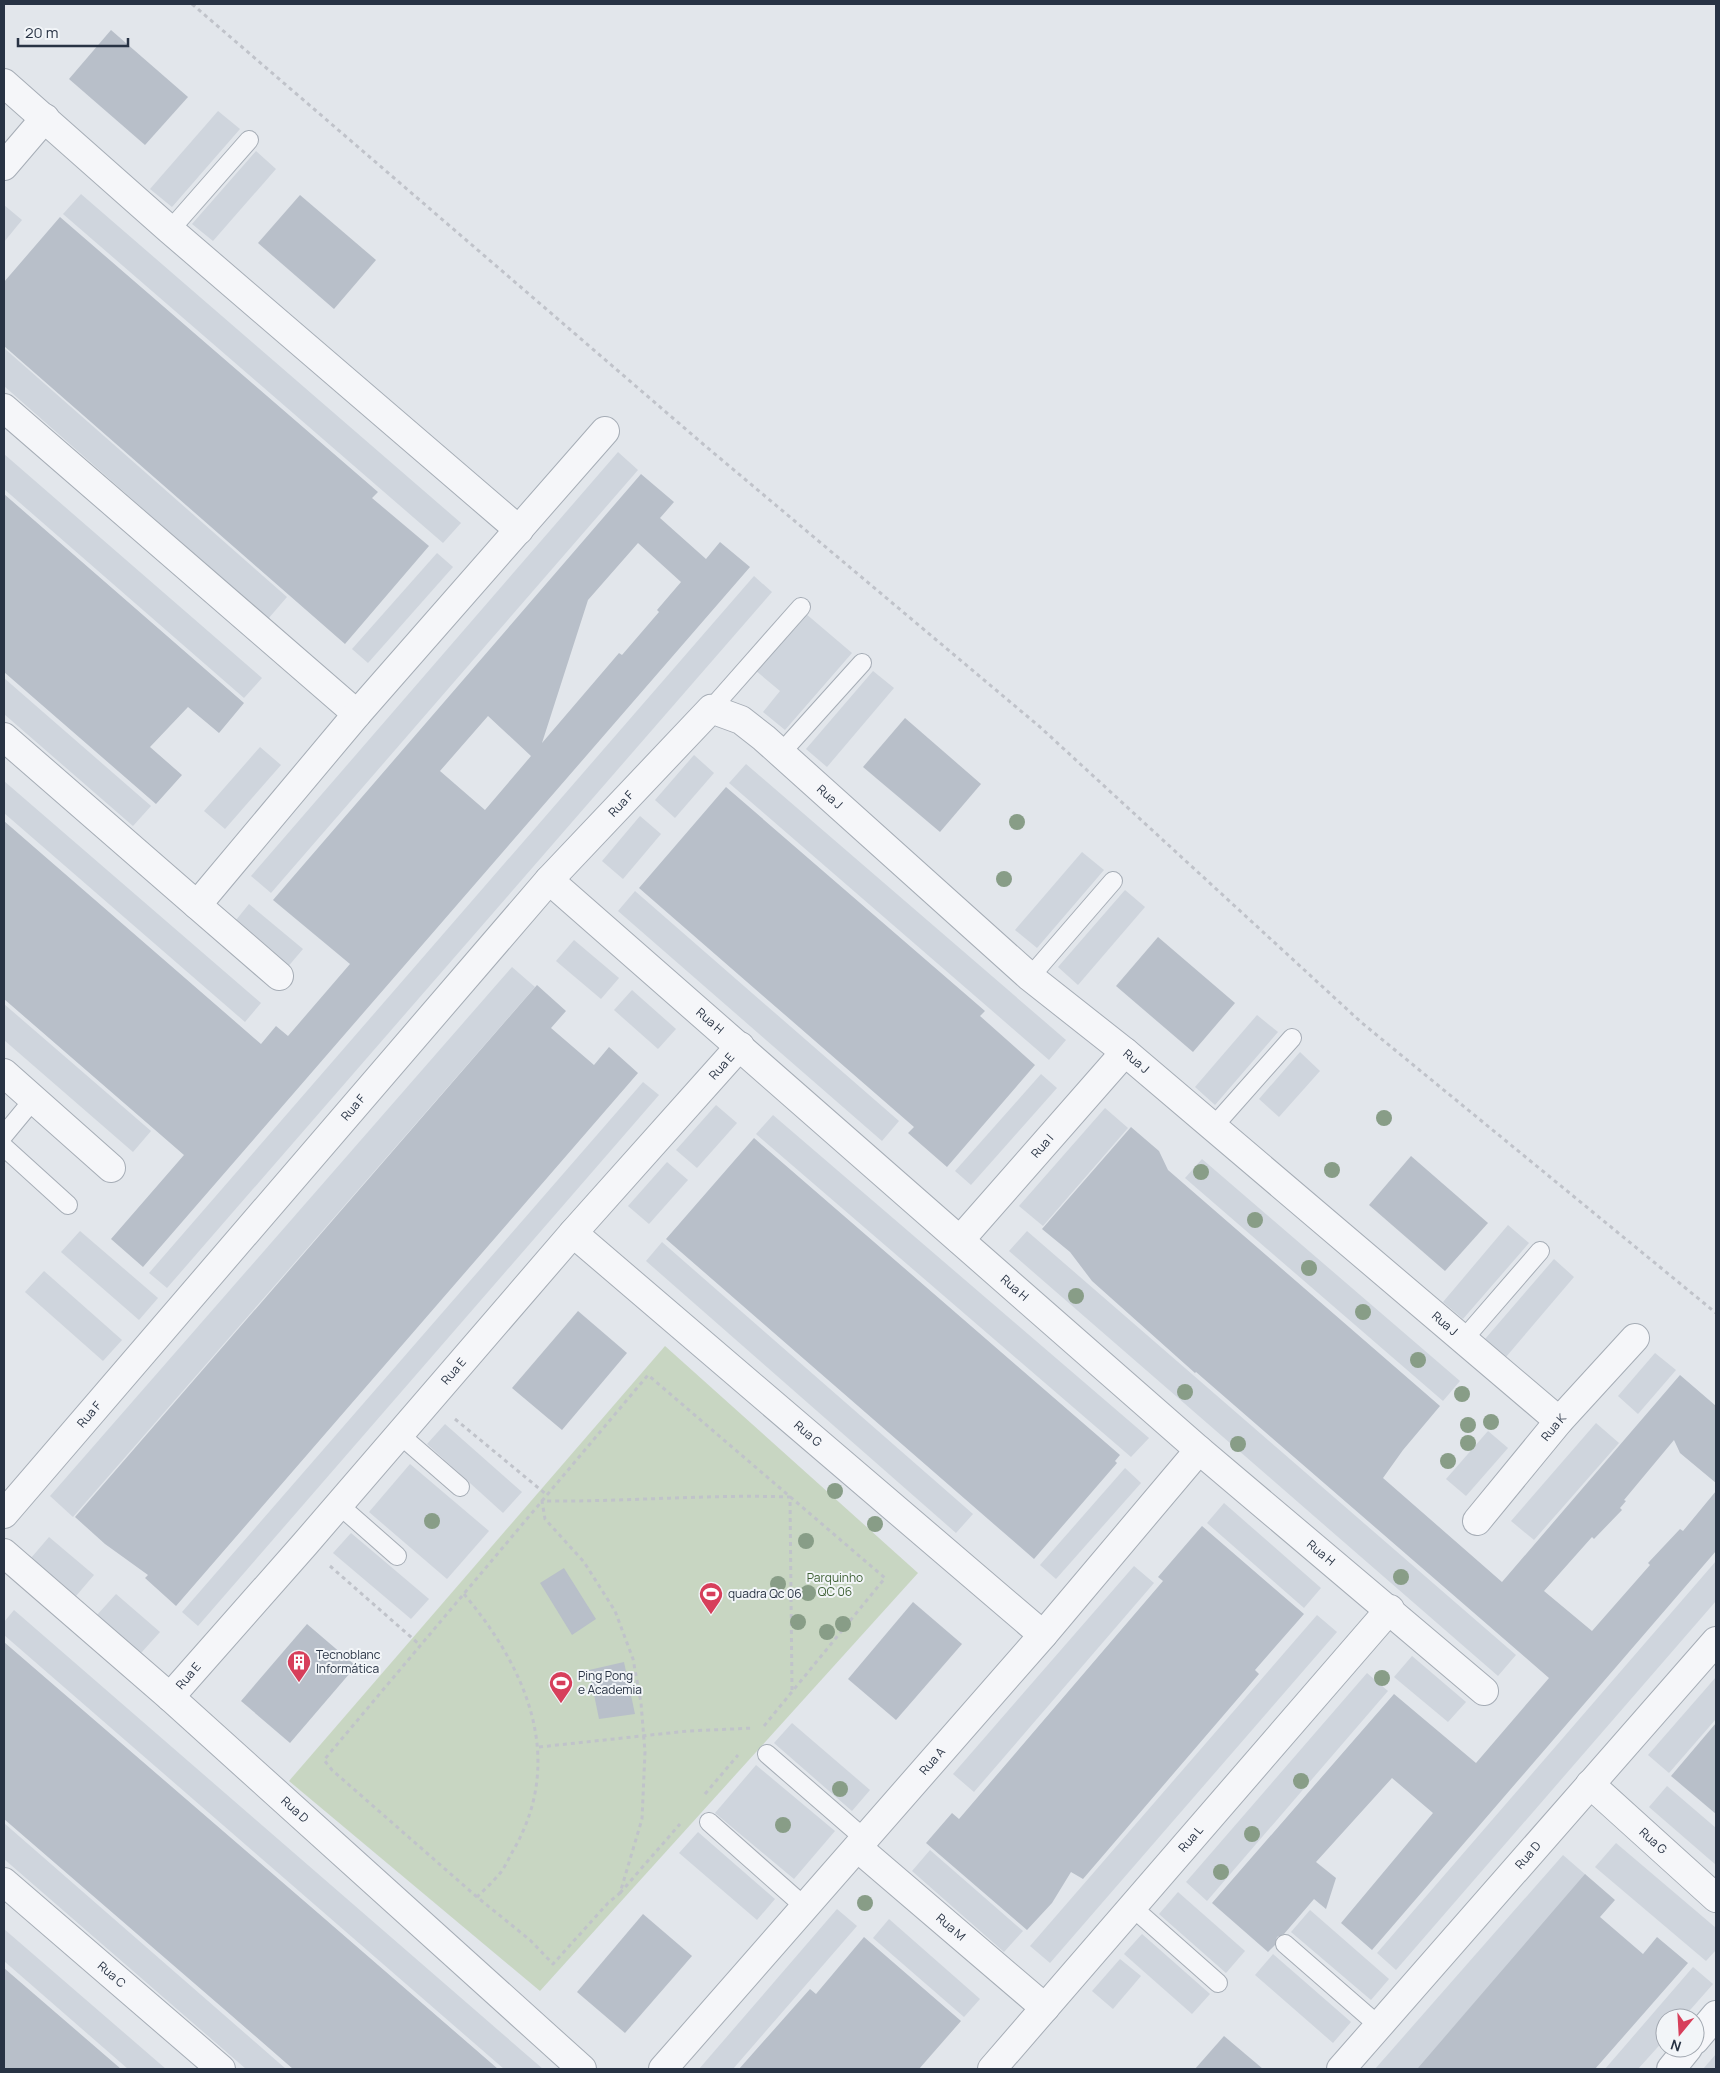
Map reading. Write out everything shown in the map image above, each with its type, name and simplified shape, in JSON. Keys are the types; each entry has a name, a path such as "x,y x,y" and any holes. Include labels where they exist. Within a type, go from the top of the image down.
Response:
{"street":[{"path":"4,83 170,230 519,530"},
{"path":"4,166 45,118"},
{"path":"4,408 357,714"},
{"path":"197,905 357,714 604,431"},
{"name":"Rua J","path":"711,709 741,720 764,738 1030,977 1125,1052 1462,1341 1559,1421"},
{"name":"Rua F","path":"4,1514 549,880 711,709"},
{"path":"4,737 279,976"},
{"name":"Rua H","path":"549,880 1200,1450 1484,1690"},
{"name":"Rua E","path":"170,1696 306,1544 573,1232 740,1046"},
{"name":"Rua I","path":"960,1240 1125,1052"},
{"path":"4,1073 112,1168"},
{"name":"Rua G","path":"573,1232 1043,1635"},
{"name":"Rua K","path":"1477,1521 1559,1421 1635,1338"},
{"name":"Rua A","path":"663,2069 1043,1635 1200,1450"},
{"name":"Rua D","path":"4,1553 170,1696 582,2069"},
{"name":"Rua L","path":"992,2069 1390,1609"},
{"name":"Rua D","path":"1341,2069 1716,1642"},
{"name":"Rua G","path":"1590,1784 1716,1898"},
{"name":"Rua M","path":"861,1844 1045,2008"},
{"name":"Rua C","path":"4,1882 221,2069"},
{"path":"1705,2028 1716,2015"},
{"path":"1671,2069 1680,2058"}],"lane":[{"path":"170,230 249,140"},
{"path":"711,709 801,607"},
{"path":"780,754 862,663"},
{"path":"1030,977 1113,881"},
{"path":"1213,1127 1292,1038"},
{"path":"4,1135 33,1100"},
{"path":"4,1147 68,1205"},
{"path":"1462,1341 1540,1251"},
{"path":"399,1434 460,1487"},
{"path":"339,1505 398,1556"},
{"path":"767,1754 861,1844"},
{"path":"709,1822 805,1907"},
{"path":"1132,1907 1218,1983"},
{"path":"1285,1944 1378,2025"}],"path":[{"path":"192,4 703,444 1040,727 1362,1023 1716,1313"},
{"path":"539,1747 645,1735 762,1727 884,1578 648,1375 324,1760 332,1770 477,1897 530,1940 553,1964 608,1903 620,1893 685,1818"},
{"path":"430,1397 547,1496"},
{"path":"542,1501 604,1502 730,1495 790,1497"},
{"path":"790,1497 792,1691"},
{"path":"542,1501 545,1518 584,1562 615,1612 633,1659 645,1735 642,1819 620,1893"},
{"path":"306,1544 420,1645"},
{"path":"464,1594 491,1626 511,1662 528,1702 539,1747 538,1787 527,1826 501,1872 477,1897"},
{"path":"704,1795 743,1750"}],"shaded area":[{"path":"218,111 240,129 172,207 150,189"},
{"path":"256,151 276,169 213,241 192,224"},
{"path":"81,194 461,523 443,543 63,214"},
{"path":"4,205 22,220 4,242"},
{"path":"4,348 287,597 268,619 4,386"},
{"path":"618,452 638,470 271,893 251,876"},
{"path":"4,454 262,678 244,698 4,489"},
{"path":"437,553 453,567 368,663 352,649"},
{"path":"754,576 772,592 167,1288 149,1273"},
{"path":"805,613 852,653 785,730 763,712 780,691 755,670"},
{"path":"873,671 894,688 827,767 806,749"},
{"path":"4,678 151,806 133,826 4,714"},
{"path":"260,747 281,765 225,829 204,811"},
{"path":"694,755 714,773 675,818 655,800"},
{"path":"746,764 1066,1040 1049,1060 729,783"},
{"path":"4,781 261,1003 245,1022 4,813"},
{"path":"640,816 661,834 623,879 602,861"},
{"path":"1082,852 1104,870 1037,948 1015,930"},
{"path":"1125,890 1145,907 1078,985 1058,967"},
{"path":"635,891 899,1121 882,1141 618,911"},
{"path":"249,904 303,949 286,969 232,925"},
{"path":"574,940 619,978 601,999 556,961"},
{"path":"512,967 535,987 73,1517 50,1496"},
{"path":"632,990 676,1029 658,1049 614,1010"},
{"path":"4,1004 151,1131 133,1152 4,1040"},
{"path":"1257,1015 1278,1032 1215,1105 1195,1087"},
{"path":"1300,1052 1320,1071 1279,1117 1259,1099"},
{"path":"1041,1074 1057,1088 971,1185 955,1171"},
{"path":"643,1082 659,1095 198,1626 182,1612"},
{"path":"716,1105 737,1123 697,1168 676,1150"},
{"path":"1105,1108 1128,1128 1043,1226 1019,1206"},
{"path":"773,1115 1149,1438 1131,1457 756,1134"},
{"path":"1202,1159 1460,1381 1443,1401 1185,1178"},
{"path":"667,1162 688,1180 649,1224 628,1206"},
{"path":"1508,1225 1529,1243 1463,1319 1443,1302"},
{"path":"80,1231 158,1298 139,1320 61,1252"},
{"path":"1027,1231 1516,1655 1498,1676 1009,1251"},
{"path":"662,1242 973,1514 956,1533 646,1261"},
{"path":"1554,1259 1574,1277 1506,1357 1485,1339"},
{"path":"44,1271 122,1340 103,1361 25,1292"},
{"path":"1655,1353 1676,1370 1638,1414 1618,1396"},
{"path":"1596,1423 1619,1443 1534,1540 1511,1521"},
{"path":"445,1424 522,1492 503,1513 427,1444"},
{"path":"1488,1431 1508,1448 1466,1496 1446,1479"},
{"path":"410,1464 489,1531 447,1579 369,1512"},
{"path":"1125,1468 1141,1483 1056,1579 1040,1565"},
{"path":"1224,1503 1321,1588 1304,1608 1207,1523"},
{"path":"351,1533 429,1599 411,1619 333,1553"},
{"path":"49,1537 94,1575 76,1596 31,1558"},
{"path":"1716,1561 1716,1601 1396,1970 1377,1953"},
{"path":"1134,1566 1154,1583 974,1792 953,1774"},
{"path":"116,1594 160,1632 141,1653 97,1615"},
{"path":"14,1610 543,2069 504,2069 4,1635 4,1622"},
{"path":"1317,1615 1337,1632 1050,1963 1030,1946"},
{"path":"1412,1656 1466,1702 1448,1722 1394,1677"},
{"path":"1367,1673 1388,1691 1207,1901 1186,1882"},
{"path":"1716,1677 1716,1719 1669,1773 1648,1755"},
{"path":"792,1723 870,1790 852,1811 774,1743"},
{"path":"756,1765 835,1831 794,1879 715,1813"},
{"path":"1667,1786 1716,1828 1716,1865 1649,1807"},
{"path":"4,1823 286,2069 246,2069 4,1859"},
{"path":"698,1832 775,1899 757,1920 679,1853"},
{"path":"1616,1843 1716,1928 1716,1950 1706,1961 1595,1867"},
{"path":"930,1850 1023,1931 1004,1952 912,1871"},
{"path":"1563,1855 1586,1875 1417,2069 1375,2069"},
{"path":"1178,1892 1245,1951 1226,1973 1159,1914"},
{"path":"837,1909 857,1926 733,2069 699,2069"},
{"path":"1310,1910 1389,1979 1371,2000 1291,1932"},
{"path":"889,1919 980,1999 964,2017 873,1938"},
{"path":"4,1929 166,2069 128,2069 4,1961"},
{"path":"1142,1934 1210,1994 1192,2014 1124,1954"},
{"path":"1273,1954 1351,2022 1333,2043 1255,1975"},
{"path":"1120,1959 1141,1976 1113,2009 1092,1991"},
{"path":"1693,1967 1713,1984 1692,2008 1658,2008"},
{"path":"1655,2011 1655,2050 1638,2069 1605,2069"},
{"path":"1716,2054 1716,2069 1703,2069"}],"green space":[{"name":"Parquinho QC 06","path":"665,1346 918,1573 540,1991 289,1781"}],"building":[{"path":"111,30 188,97 145,145 69,79"},
{"path":"300,195 376,260 334,309 258,243"},
{"path":"60,217 378,492 372,498 429,546 345,644 4,346 4,282"},
{"path":"641,474 674,502 660,518 706,559 720,542 750,567 143,1267 111,1239 184,1155 4,999 4,821 261,1044 276,1026 288,1036 350,964 273,900","holes":["638,543 681,582 657,610 659,612 622,655 619,653 542,743 588,600","488,716 531,756 485,810 440,771"]},
{"path":"4,494 244,703 219,733 188,707 150,747 182,775 156,804 4,672"},
{"path":"905,718 981,784 940,832 863,767"},
{"path":"726,787 985,1011 980,1016 1035,1065 947,1167 908,1133 914,1127 639,888"},
{"path":"1158,937 1235,1003 1193,1052 1116,986"},
{"path":"537,985 566,1011 551,1028 594,1065 609,1047 638,1073 176,1606 145,1578 148,1575 105,1544 75,1517"},
{"path":"1131,1127 1159,1151 1168,1170 1440,1406 1403,1450 1383,1478 1502,1582 1680,1375 1716,1406 1716,1483 1680,1453 1674,1440 1624,1500 1626,1501 1620,1508 1622,1510 1594,1539 1592,1537 1544,1591 1592,1631 1650,1565 1648,1563 1680,1529 1683,1531 1716,1491 1716,1551 1372,1950 1341,1923 1433,1813 1392,1778 1316,1862 1336,1878 1326,1909 1314,1899 1284,1934 1277,1937 1275,1945 1268,1952 1212,1903 1394,1694 1476,1763 1549,1678 1195,1373 1092,1281 1070,1252 1042,1229"},
{"path":"754,1138 1120,1455 1115,1461 1117,1463 1034,1559 666,1239"},
{"path":"1411,1156 1488,1223 1445,1271 1369,1205"},
{"path":"578,1311 627,1353 562,1430 512,1388"},
{"path":"1202,1526 1304,1614 1255,1670 1259,1674 1083,1879 1071,1872 1052,1903 1027,1930 926,1843 952,1813 959,1819 1163,1581 1158,1577"},
{"path":"564,1568 596,1619 572,1635 540,1583"},
{"path":"913,1602 962,1644 896,1720 848,1679"},
{"name":"Tecnoblanc Informática","path":"307,1624 356,1666 290,1743 241,1701"},
{"path":"4,1642 498,2069 293,2069 4,1819"},
{"path":"624,1662 635,1714 599,1719 589,1670"},
{"path":"1716,1723 1716,1814 1671,1776"},
{"path":"1585,1874 1615,1900 1600,1917 1643,1954 1657,1937 1688,1963 1595,2069 1417,2069"},
{"path":"643,1914 692,1956 625,2033 577,1992"},
{"path":"864,1937 961,2021 919,2069 739,2069 810,1989 816,1994"},
{"path":"4,1968 121,2069 4,2069"},
{"path":"1224,2036 1263,2069 1195,2069"}],"place":[{"name":"quadra Qc 06","path":"711,1615"},
{"name":"Tecnoblanc Informática","path":"299,1683"},
{"name":"Ping Pong e Academia","path":"561,1704"}]}
